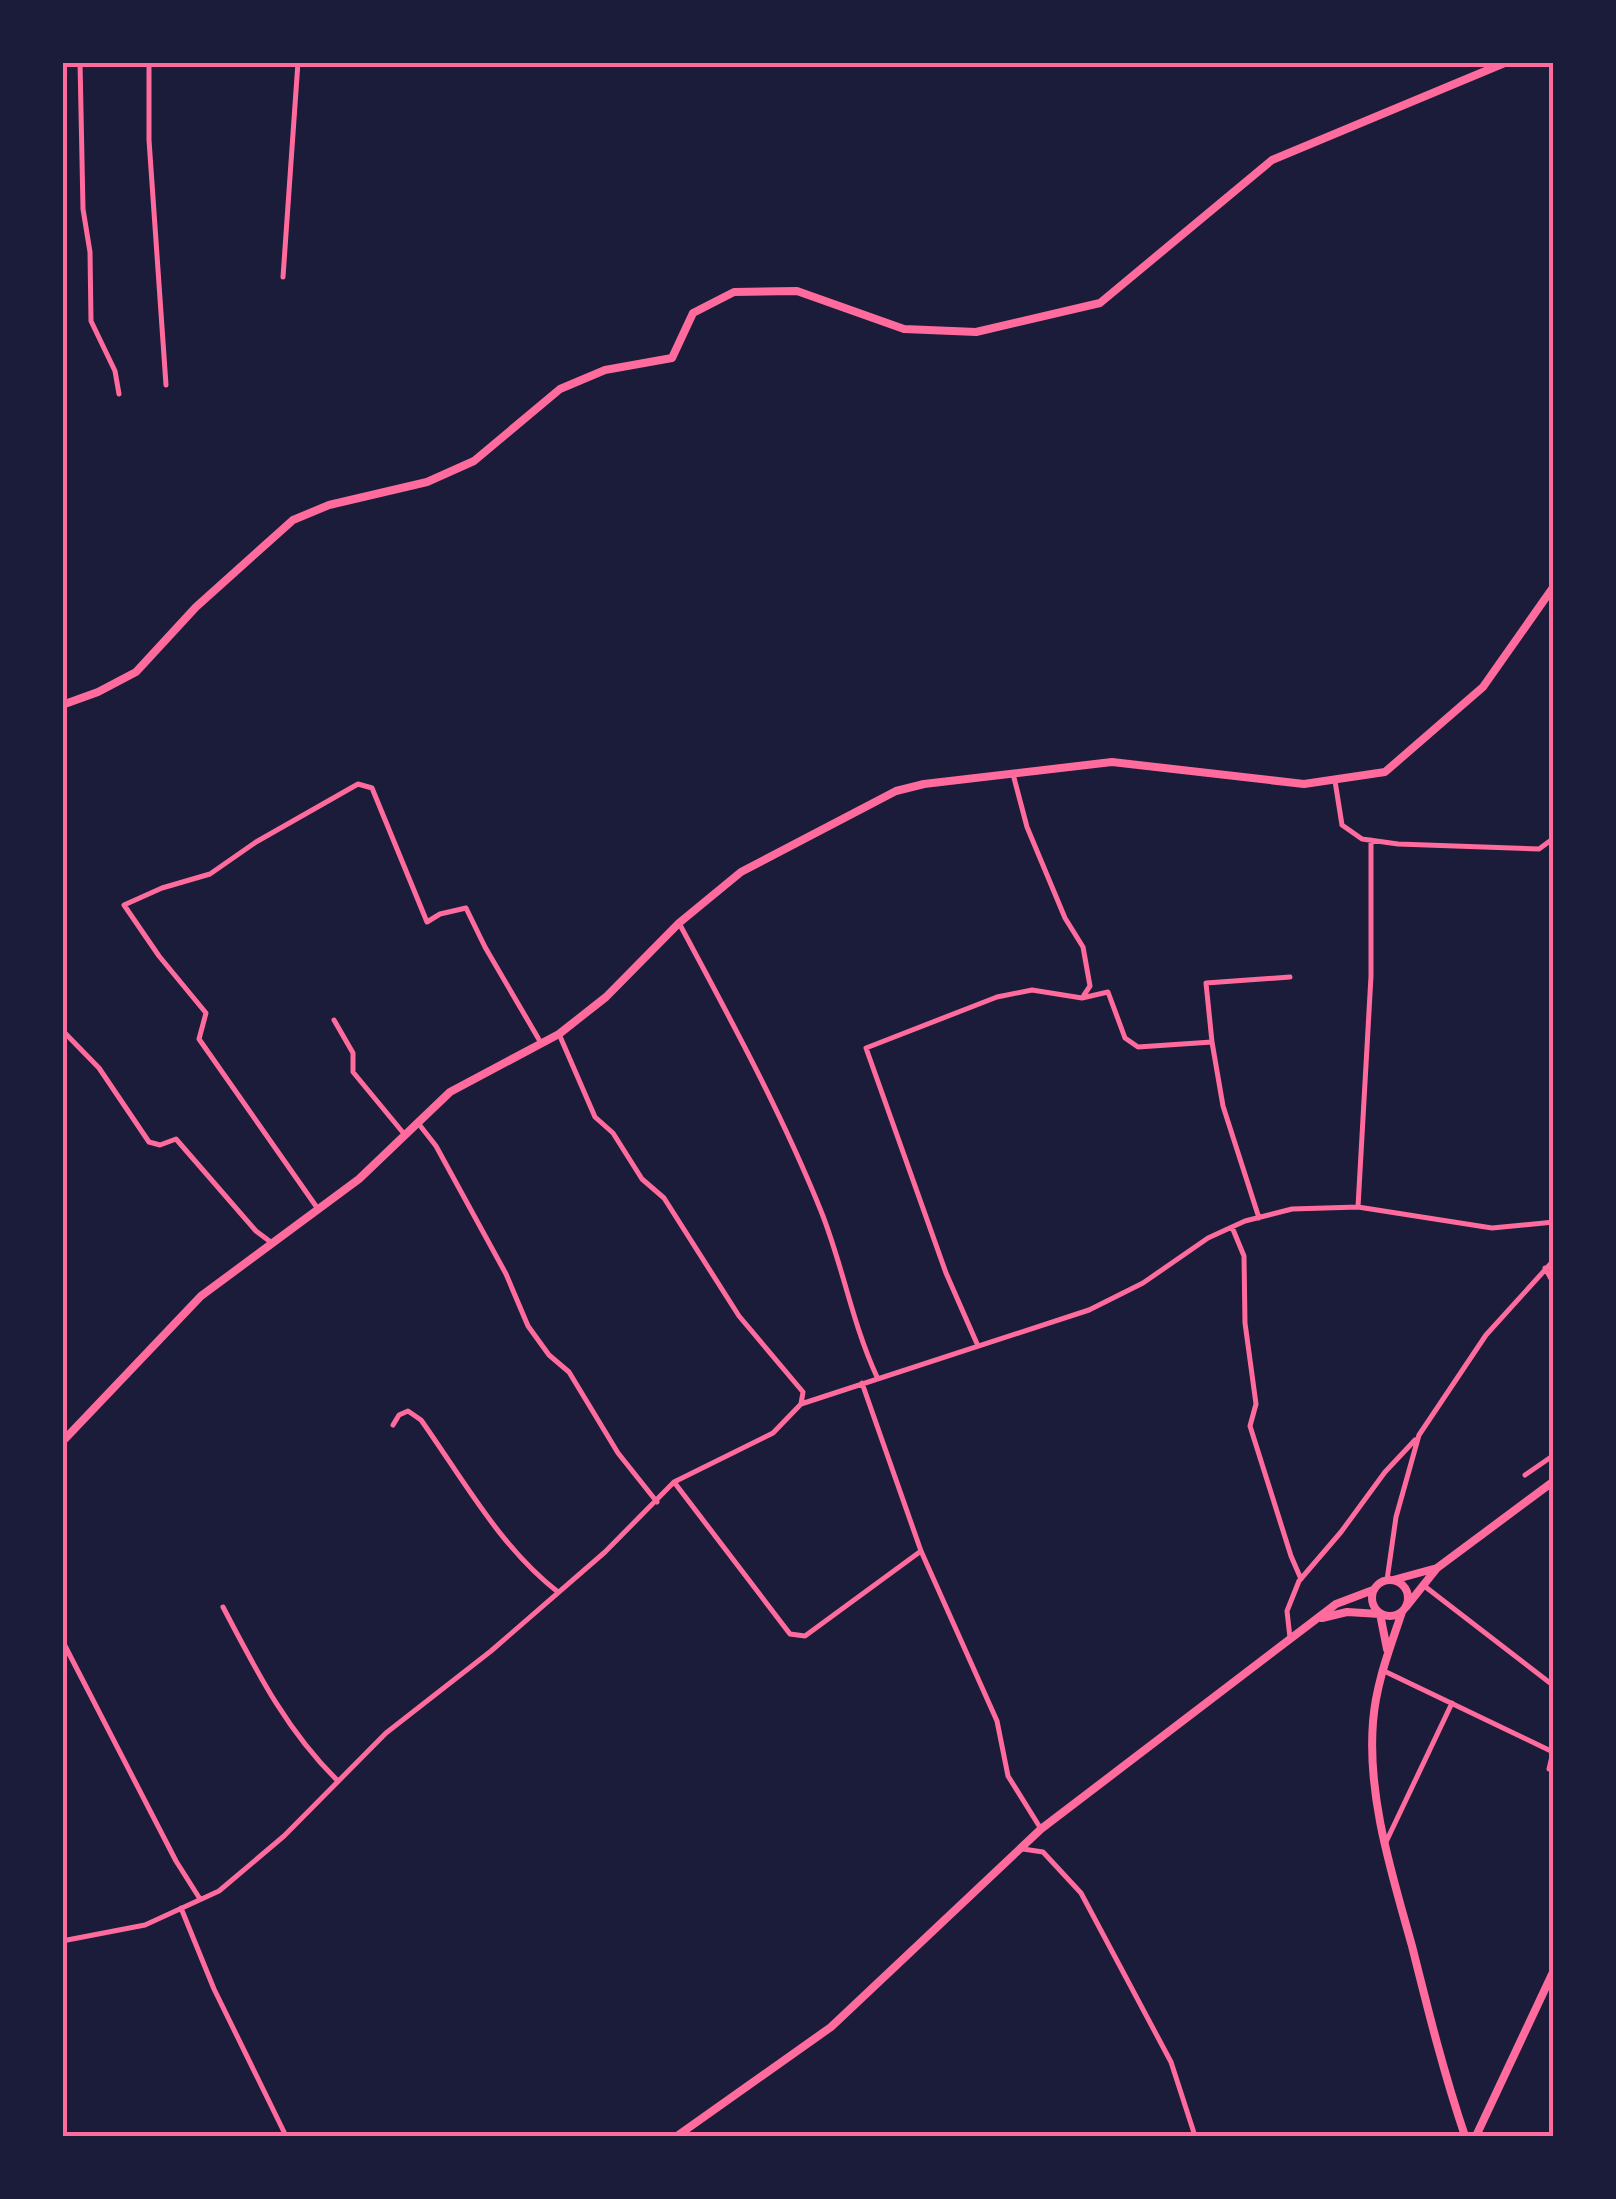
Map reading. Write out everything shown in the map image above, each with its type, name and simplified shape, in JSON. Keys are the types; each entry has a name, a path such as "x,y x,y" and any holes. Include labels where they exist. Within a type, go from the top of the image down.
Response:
{"street":[{"path":"80,62 83,210 90,252 91,321 115,371 119,394"},
{"path":"148,62 149,140 166,385"},
{"path":"283,277 298,62"},
{"path":"62,705 136,672 196,606 293,520 328,506 427,482 474,461 560,388 605,370 672,358 693,313 734,292 797,291 904,330 976,332 1100,303 1272,160 1507,62"},
{"path":"62,1442 200,1296 359,1179 450,1092 559,1034 742,872 896,791 924,784 1112,762 1304,784 1385,772 1483,687 1554,586"},
{"path":"1013,774 1027,827 1065,918 1083,947 1090,986 1082,998"},
{"path":"1335,781 1342,825 1362,838 1398,844 1538,849 1554,838"},
{"path":"318,1209 199,1039 206,1013 124,905 162,888 210,874 256,842 358,784 372,788 427,922 440,914 466,908 541,1043"},
{"path":"1358,1207 1370,1022 1371,840"},
{"path":"679,924 788,1132 841,1269 858,1334 878,1378"},
{"path":"1259,1218 1223,1106 1206,983 1290,976"},
{"path":"978,1346 946,1274 866,1048 997,997 1032,990 1082,998 1108,992 1125,1038 1138,1047 1212,1042"},
{"path":"334,1020 352,1054 353,1072 405,1135"},
{"path":"62,1030 98,1068 149,1142 160,1145 176,1139 256,1231 272,1243"},
{"path":"559,1034 595,1116 614,1133 642,1180 664,1198 739,1316 803,1392 801,1404"},
{"path":"418,1122 436,1146 506,1274 528,1326 569,1372 618,1452 657,1502"},
{"path":"62,1941 145,1925 219,1891 284,1836 386,1733 492,1650 657,1502 674,1482 774,1433 801,1404 1089,1310 1143,1282 1208,1238 1292,1209 1358,1207 1492,1228 1554,1222"},
{"path":"1232,1227 1244,1256 1246,1324 1256,1404 1250,1426 1301,1578"},
{"path":"1290,1638 1287,1611 1301,1578 1342,1532 1385,1472 1419,1436 1486,1335 1554,1260"},
{"path":"1545,1268 1554,1284"},
{"path":"862,1383 921,1551 996,1722 1008,1776 1041,1828"},
{"path":"392,1425 408,1411 421,1420 478,1504 538,1577 558,1592"},
{"path":"1390,1580 1396,1518 1419,1436"},
{"path":"1525,1475 1554,1455"},
{"path":"1466,2136 1451,2094 1385,1844 1374,1777 1372,1721 1386,1649 1404,1609 1437,1568 1554,1481"},
{"path":"674,1482 790,1634 798,1638 921,1551"},
{"path":"677,2136 831,2027 1041,1828 1290,1638 1336,1604 1390,1580 1437,1568"},
{"path":"1320,1619 1347,1612 1394,1616 1404,1609 1406,1590 1390,1580"},
{"path":"1423,1585 1554,1686"},
{"path":"1373,1590 1372,1602 1380,1614 1386,1649"},
{"path":"224,1608 256,1674 284,1717 315,1759 337,1780"},
{"path":"62,1640 200,1900"},
{"path":"1382,1670 1554,1752 1549,1769"},
{"path":"1385,1844 1452,1704"},
{"path":"1020,1848 1042,1852 1082,1893 1166,2050 1196,2136"},
{"path":"181,1908 214,1989 286,2136"},
{"path":"1476,2136 1554,1970"}]}
